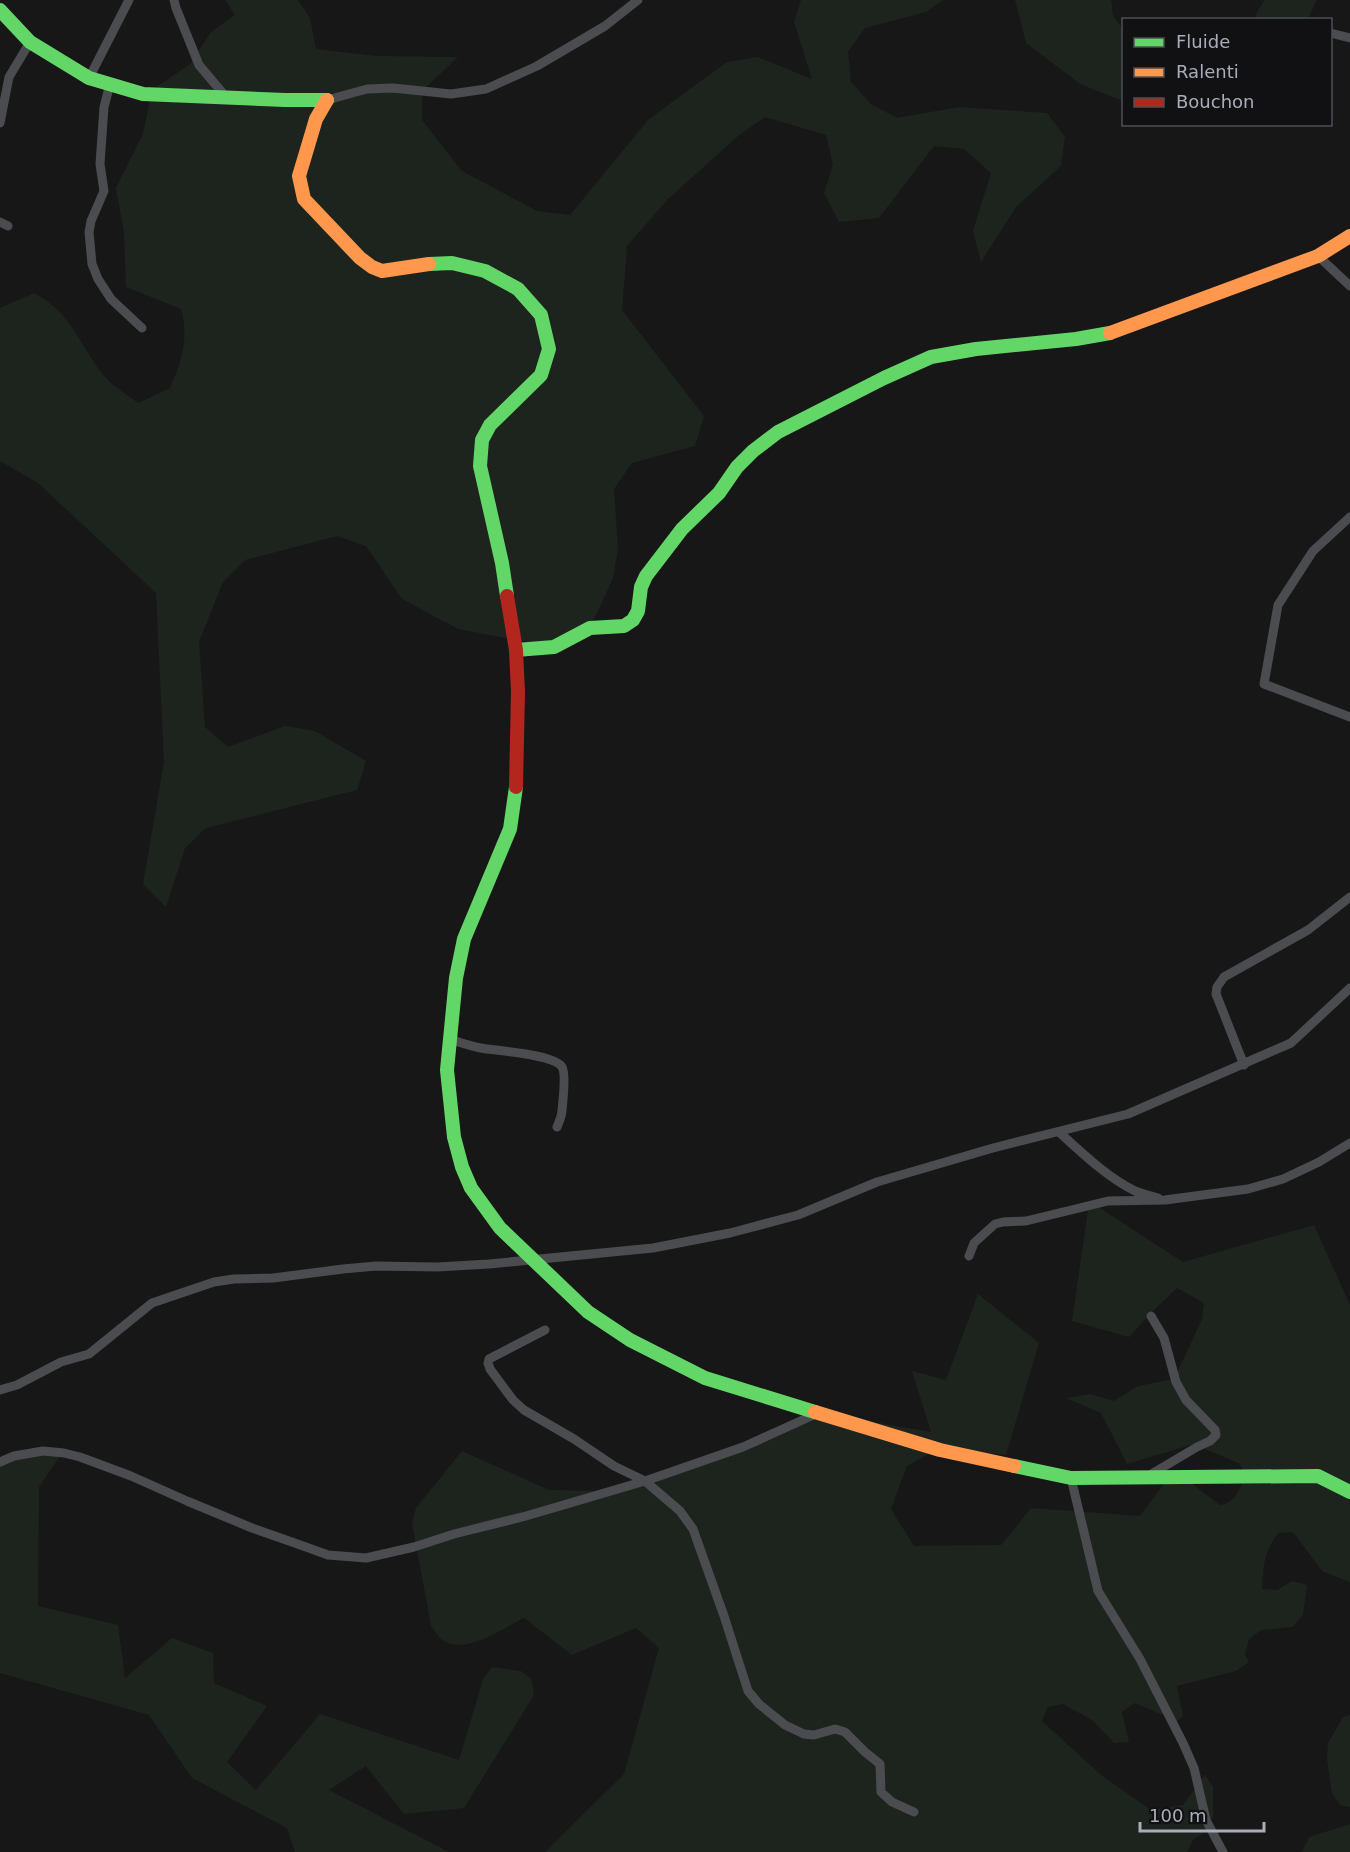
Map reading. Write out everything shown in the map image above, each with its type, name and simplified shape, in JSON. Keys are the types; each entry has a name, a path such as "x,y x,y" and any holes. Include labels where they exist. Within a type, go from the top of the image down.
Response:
{"street":[{"path":"89,78 129,0"},
{"path":"174,0 199,65 226,98"},
{"path":"0,10 30,42 89,78 143,94 327,100 367,88 393,88 451,94 486,89 537,66 606,26 638,0"},
{"path":"1332,34 1350,38"},
{"path":"0,123 9,77 30,42"},
{"path":"110,84 104,107 100,164 104,191 91,221 89,232 92,264 98,279 111,299 142,328"},
{"path":"327,100 316,119 298,176 304,199 360,258 372,267 382,271 425,264 453,263 485,271 518,289 541,315 549,349 541,375 490,425 482,440 480,466 502,563 516,650 518,703 515,804 510,829 464,939 456,978 447,1070 454,1137 462,1167 471,1188 500,1228 588,1312 630,1340 705,1378 940,1450 1071,1478 1318,1476 1350,1492"},
{"path":"516,650 554,646 590,628 624,626 633,620 638,611 640,587 646,576 682,529 719,493 737,467 753,451 778,432 884,378 931,357 976,349 1076,339 1114,332 1318,256 1350,236"},
{"path":"1318,256 1350,286"},
{"path":"1350,517 1313,550 1278,605 1264,684 1350,717"},
{"path":"1244,1065 1216,994 1217,987 1224,977 1308,930 1350,897"},
{"path":"0,1390 17,1385 61,1362 89,1354 152,1303 214,1282 273,1278 365,1267 489,1264 654,1248 730,1233 798,1215 877,1182 1128,1114 1291,1043 1350,988"},
{"path":"449,1039 480,1048 520,1052 560,1065 564,1075 562,1110 556,1128"},
{"path":"1059,1132 1115,1179 1136,1191 1165,1200"},
{"path":"969,1256 974,1244 995,1224 1026,1221 1101,1202 1165,1200 1248,1189 1283,1179 1319,1162 1350,1143"},
{"path":"1145,1477 1216,1436 1215,1430 1186,1400 1176,1382 1167,1345 1151,1316"},
{"path":"545,1330 489,1359 490,1370 513,1400 524,1410 614,1466 645,1481 680,1511 693,1529 748,1690 759,1704 785,1725 804,1734 814,1735 835,1729 845,1732 880,1764 881,1792 892,1802 914,1812"},
{"path":"0,1462 14,1456 43,1451 80,1457 252,1528 328,1555 366,1558 414,1547 645,1481 742,1447 818,1413"},
{"path":"1071,1478 1098,1591 1140,1659 1183,1743 1194,1768 1206,1820 1222,1852"}],"shaded area":[{"path":"225,0 298,0 310,18 316,49 376,56 458,57 422,91 422,120 462,171 537,211 570,215 649,119 727,62 758,57 812,79 794,22 801,0 943,0 926,12 865,28 848,52 851,82 871,104 897,118 959,107 1047,113 1065,137 1061,166 1016,207 981,262 973,231 991,173 964,149 934,146 879,218 839,222 824,193 833,165 826,135 765,117 738,136 667,200 627,246 622,310 704,416 695,446 632,463 614,489 618,548 613,578 590,628 554,647 458,629 402,599 366,546 337,536 245,560 223,582 199,642 205,727 228,747 285,726 315,731 366,761 357,790 206,828 185,848 166,907 143,884 164,762 156,593 38,483 0,461 0,308 34,293 58,310 67,320 105,377 138,403 170,388 183,349 184,330 181,309 126,287 124,233 116,188 143,134 152,90 190,64 211,32 235,15"},
{"path":"1015,0 1111,0 1113,15 1122,28 1122,101 1080,84 1026,43"},
{"path":"1265,0 1317,0 1308,18 1255,18"},
{"path":"1092,1203 1183,1262 1314,1225 1350,1305 1350,1582 1322,1571 1293,1532 1278,1533 1267,1553 1262,1589 1277,1590 1292,1581 1307,1585 1303,1615 1292,1627 1261,1630 1249,1639 1245,1654 1249,1662 1236,1671 1177,1686 1183,1716 1171,1726 1163,1715 1135,1703 1122,1712 1129,1742 1114,1743 1092,1720 1063,1704 1048,1707 1042,1721 1101,1775 1151,1810 1183,1805 1205,1775 1213,1787 1213,1817 1206,1831 1193,1840 1187,1852 545,1852 624,1774 659,1648 636,1628 572,1655 524,1618 482,1640 471,1643 460,1645 440,1638 431,1626 412,1523 416,1508 462,1451 549,1490 606,1491 740,1446 816,1412 931,1432 912,1371 946,1380 978,1294 1039,1343 1006,1455 937,1449 907,1466 891,1509 914,1546 1001,1545 1031,1508 1140,1516 1174,1470 1220,1505 1225,1504 1236,1495 1246,1476 1240,1464 1194,1444 1127,1464 1101,1413 1066,1398 1091,1394 1114,1401 1138,1386 1174,1379 1202,1319 1204,1303 1177,1288 1129,1337 1072,1321 1088,1210"},
{"path":"62,1453 39,1487 38,1606 118,1625 125,1678 172,1638 213,1653 214,1683 267,1706 227,1762 256,1790 320,1714 459,1760 483,1679 492,1667 521,1671 532,1680 534,1695 464,1808 404,1814 366,1766 329,1790 449,1852 295,1852 287,1828 192,1778 149,1715 0,1673 0,1460"},
{"path":"1350,1715 1350,1807 1340,1805 1332,1793 1327,1759 1328,1743 1343,1717"},
{"path":"1350,1824 1350,1852 1302,1852 1309,1837"}],"traffic: fast":[{"path":"0,10 30,42 89,78 143,94 327,100"},
{"path":"429,264 452,263 485,271 518,289 541,315 549,349 541,375 490,425 482,440 480,466 502,563 507,596"},
{"path":"516,650 554,647 590,628 624,626 633,620 638,611 641,587 646,576 682,529 719,493 737,467 778,432 884,378 931,357 976,349 1076,339 1110,333"},
{"path":"516,787 510,829 464,939 456,978 447,1070 454,1137 462,1167 471,1188 500,1228 588,1312 630,1340 705,1378 815,1412"},
{"path":"1014,1466 1071,1478 1318,1476 1350,1492"}],"traffic: slow":[{"path":"327,100 316,119 299,176 304,199 360,258 372,267 382,271 429,264"},
{"path":"1110,333 1318,256 1350,236"},
{"path":"815,1412 940,1450 1014,1466"}],"traffic: jam":[{"path":"507,596 516,650 518,692 516,787"}]}
